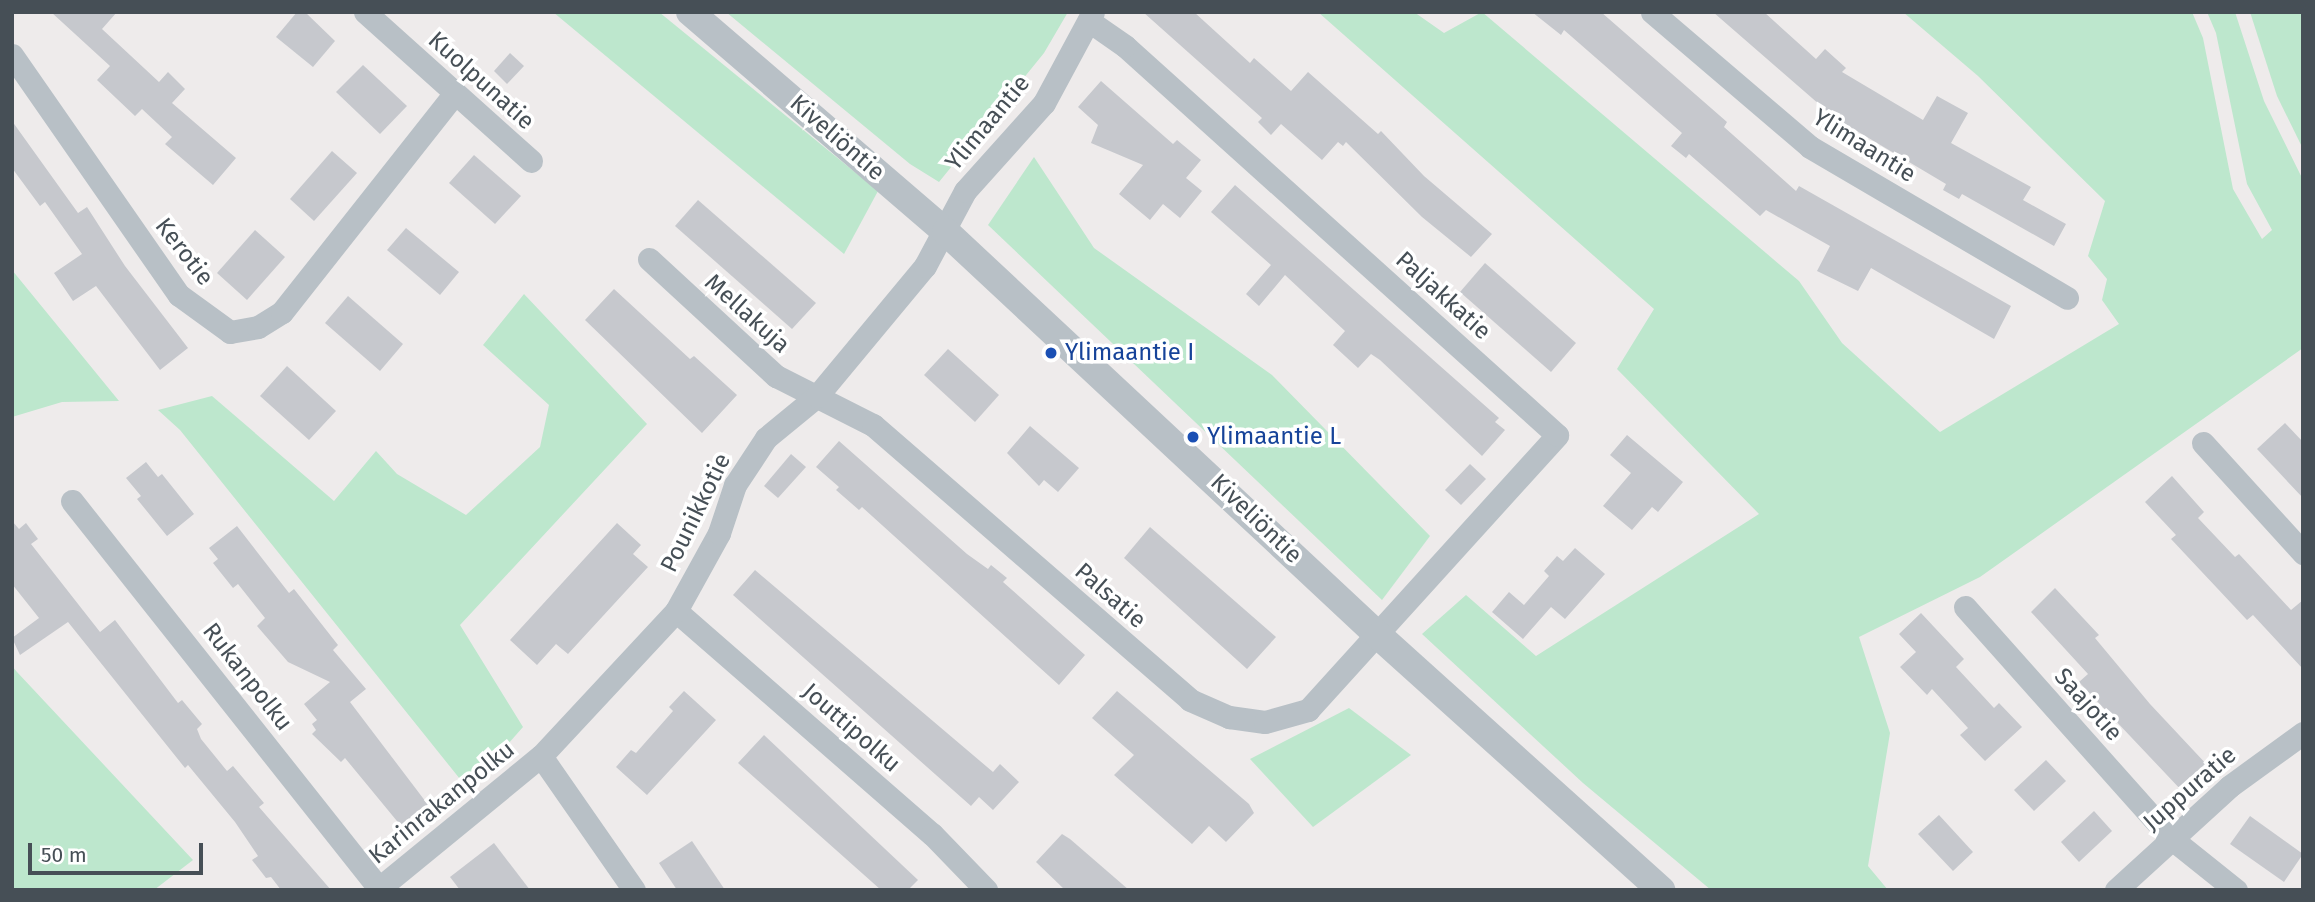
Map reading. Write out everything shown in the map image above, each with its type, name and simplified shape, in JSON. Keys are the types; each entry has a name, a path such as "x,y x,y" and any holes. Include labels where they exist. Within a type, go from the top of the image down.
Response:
{"street":[{"name":"Kuolpunatie","path":"365,12 531,161"},
{"name":"Kiveliöntie","path":"690,12 946,232 1379,636 1661,890"},
{"name":"Ylimaantie","path":"1651,12 1810,147 2067,298"},
{"name":"Ylimaantie","path":"946,232 965,191 1044,103 1091,17"},
{"name":"Paljakkatie","path":"1091,17 1558,435 1379,636"},
{"name":"Kerotie","path":"12,55 179,295 230,332 258,327 282,312 454,94"},
{"name":"Pounikkotie","path":"541,756 676,611 719,533 735,485 766,439 817,396 925,266 946,232"},
{"name":"Mellakuja","path":"649,259 776,376 817,396"},
{"name":"Palsatie","path":"817,396 873,425 1190,700 1229,718 1265,722 1308,710 1379,636"},
{"path":"2203,443 2303,553"},
{"name":"Rukanpolku","path":"72,501 378,889"},
{"name":"Saajotie","path":"1965,607 2172,839 2236,890"},
{"name":"Jouttipolku","path":"676,611 932,834 986,890"},
{"name":"Juppuratie","path":"2116,890 2230,786 2303,733"},
{"path":"541,756 634,890"},
{"name":"Karinrakanpolku","path":"378,889 541,756"}],"green space":[{"path":"553,12 659,12 878,191 844,254"},
{"path":"726,12 1068,12 1044,53 939,182 910,164"},
{"path":"1318,12 1414,12 1444,33 1482,12 1799,281 1842,343 1940,432 2119,324 2102,300 2107,279 2088,256 2105,201 1978,76 1903,12 2192,12 2203,38 2233,189 2262,239 2272,230 2247,184 2216,33 2207,12 2235,12 2264,101 2303,180 2303,348 1980,577 1859,637 1890,733 1868,866 1888,890 1711,890 1583,783 1422,634 1466,595 1536,656 1759,514 1617,369 1654,309"},
{"path":"2250,12 2303,12 2303,149 2277,96"},
{"path":"1034,157 1094,248 1272,375 1430,536 1382,600 988,225"},
{"path":"12,270 119,401 62,402 12,417"},
{"path":"524,294 647,424 460,625 523,727 468,789 180,430 158,410 212,396 334,501 376,451 397,474 466,515 540,447 549,405 483,345"},
{"path":"12,666 193,860 154,890 12,890"},
{"path":"1349,708 1411,755 1313,827 1250,759"}],"building":[{"path":"51,12 117,12 102,29 159,82 168,72 185,89 172,103 236,158 213,185 165,144 172,137 142,109 135,116 97,80 110,66"},
{"path":"297,12 305,12 335,41 313,67 276,37"},
{"path":"1143,12 1194,12 1250,63 1254,58 1291,91 1308,72 1378,134 1381,131 1424,176 1492,234 1471,257 1422,217 1346,142 1343,146 1338,142 1322,160 1281,124 1271,135 1258,122 1262,118"},
{"path":"1532,12 1601,12 1727,122 1724,127 1796,191 1799,186 2011,306 1994,339 1871,268 1858,291 1817,271 1830,246 1766,210 1760,216 1689,154 1686,158 1671,146 1682,133 1564,30 1561,35"},
{"path":"1713,12 1764,12 1816,59 1825,49 1846,68 1842,72 1923,120 1937,96 1968,113 1951,143 2031,187 2023,200 2066,224 2054,246 1962,194 1959,199 1943,190 1946,184 1835,118"},
{"path":"510,53 524,66 507,84 494,71"},
{"path":"363,65 407,106 380,134 336,92"},
{"path":"1101,81 1173,144 1177,140 1201,160 1186,178 1202,191 1180,218 1163,204 1150,220 1119,194 1143,165 1091,143 1098,125 1078,107"},
{"path":"12,121 78,213 87,207 125,266 188,348 160,370 96,286 73,301 54,273 82,254 45,202 40,206 12,168"},
{"path":"332,151 357,173 314,221 290,199"},
{"path":"474,155 521,196 495,224 449,183"},
{"path":"1235,185 1499,418 1495,422 1505,430 1482,456 1380,360 1371,354 1358,368 1333,345 1345,331 1285,275 1259,306 1246,294 1271,265 1211,212"},
{"path":"698,200 816,303 792,329 675,226"},
{"path":"406,228 459,272 440,295 387,250"},
{"path":"255,230 285,257 247,300 217,273"},
{"path":"1485,263 1576,343 1551,372 1460,292"},
{"path":"614,289 690,359 694,356 737,395 702,433 585,320"},
{"path":"348,296 403,344 380,371 325,323"},
{"path":"948,349 999,395 975,422 924,375"},
{"path":"287,366 336,411 309,440 260,396"},
{"path":"2285,423 2303,442 2303,498 2257,449"},
{"path":"1030,426 1079,468 1058,492 1044,480 1039,486 1007,453"},
{"path":"1627,435 1683,482 1658,512 1652,507 1632,530 1603,506 1631,473 1610,455"},
{"path":"839,441 967,554 988,569 991,565 1007,578 1003,582 1085,655 1059,685 862,507 859,510 836,490 839,487 816,467"},
{"path":"791,454 806,467 778,498 764,486"},
{"path":"146,462 158,477 162,474 194,514 167,536 137,499 141,496 126,478"},
{"path":"1470,464 1486,479 1461,505 1445,490"},
{"path":"2172,476 2204,512 2198,518 2235,557 2239,554 2291,610 2303,600 2303,669 2253,615 2247,620 2171,539 2176,535 2145,502"},
{"path":"12,521 19,529 26,523 38,539 31,544 100,632 115,620 178,703 182,700 202,724 197,729 201,739 227,771 233,766 264,803 259,807 331,890 281,890 271,877 266,878 252,860 258,856 235,822 188,765 185,768 68,622 20,655 12,638 39,618 12,584"},
{"path":"617,523 641,545 633,554 648,567 568,654 556,644 537,665 510,640"},
{"path":"237,526 289,593 294,589 338,645 333,650 366,689 350,702 432,810 406,832 345,758 341,762 312,734 316,730 312,724 317,720 304,704 330,682 288,662 257,626 265,618 238,584 233,588 213,563 218,559 209,548"},
{"path":"1150,527 1276,637 1247,669 1124,558"},
{"path":"1575,548 1605,574 1565,619 1551,607 1523,639 1492,612 1509,592 1524,605 1549,576 1544,571 1557,556 1563,561"},
{"path":"755,570 993,772 1000,764 1019,782 993,810 979,797 971,806 733,595"},
{"path":"2055,588 2099,635 2095,638 2150,704 2209,767 2183,792 2079,682 2088,674 2031,612"},
{"path":"1921,613 1964,659 1956,667 1994,708 1999,703 2022,727 1985,761 1960,735 1968,728 1932,689 1927,695 1900,667 1916,652 1899,634"},
{"path":"684,691 716,720 647,795 616,767 631,750 636,753 673,711 669,707"},
{"path":"1117,691 1249,804 1254,813 1226,842 1209,826 1192,844 1114,775 1134,755 1092,718"},
{"path":"764,735 918,880 908,890 881,890 738,763"},
{"path":"2046,760 2066,781 2034,811 2014,790"},
{"path":"2094,811 2112,831 2079,862 2061,842"},
{"path":"1939,815 1973,852 1953,871 1918,834"},
{"path":"2250,816 2303,854 2284,882 2230,844"},
{"path":"1062,834 1129,890 1065,890 1036,862"},
{"path":"692,841 725,890 677,890 659,863"},
{"path":"494,843 530,890 460,890 450,877"}],"place":[{"name":"Ylimaantie I","path":"1051,353"},
{"name":"Ylimaantie L","path":"1193,437"}]}
